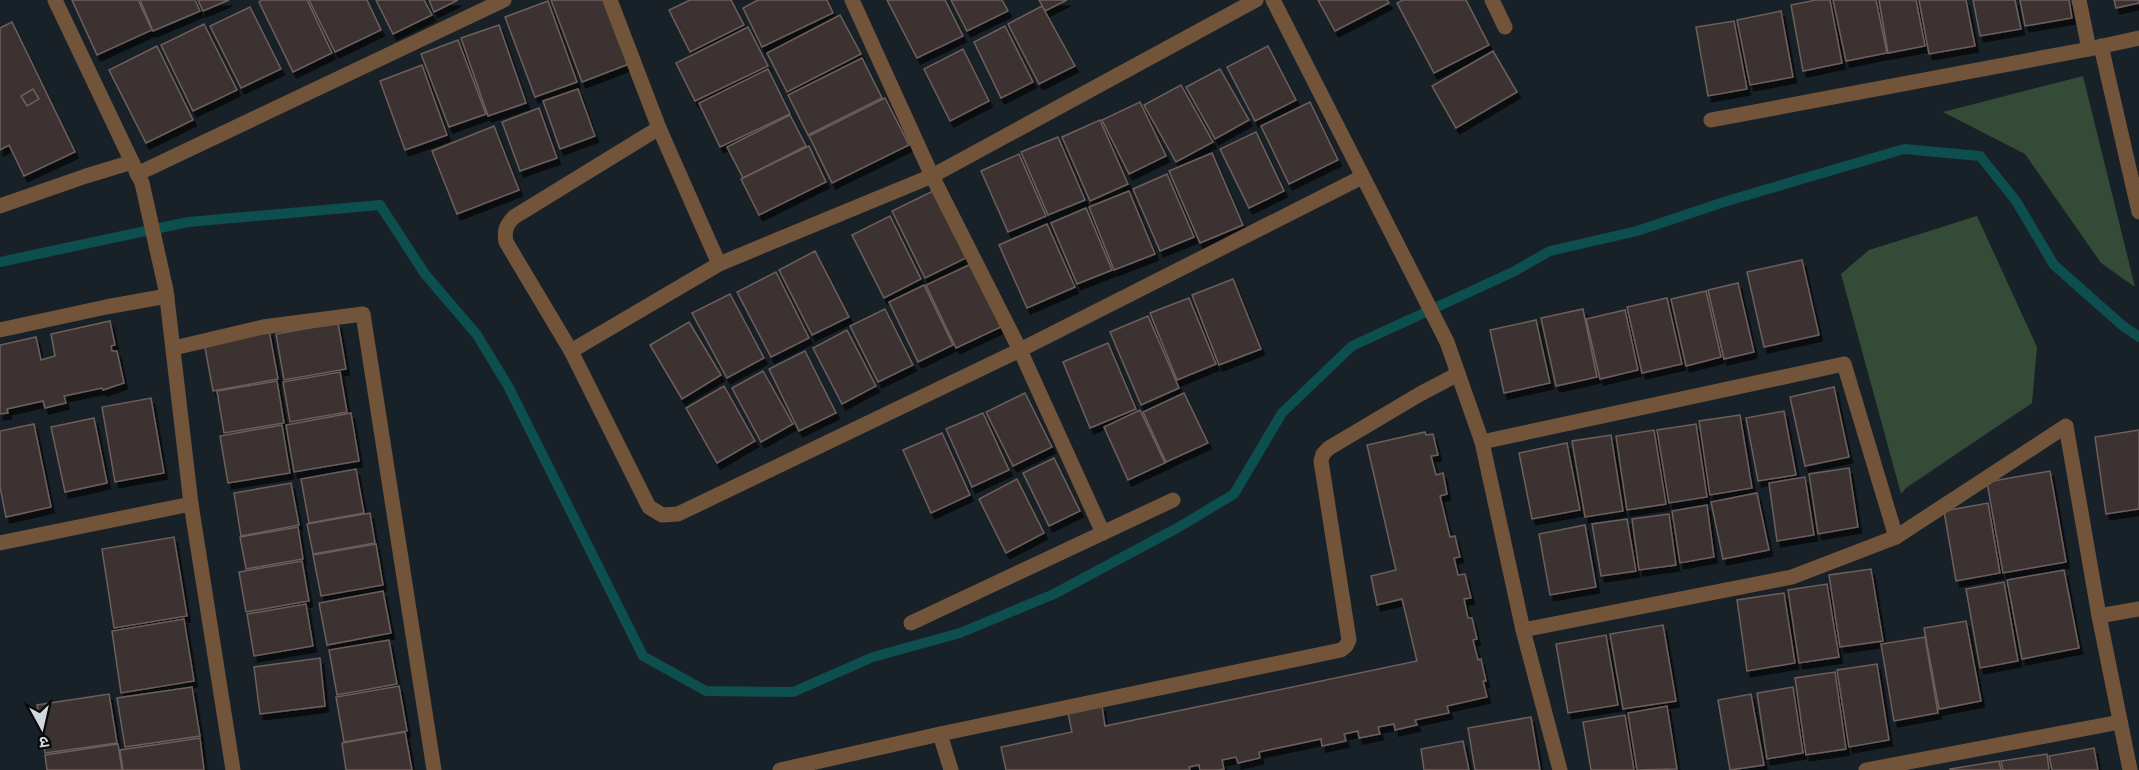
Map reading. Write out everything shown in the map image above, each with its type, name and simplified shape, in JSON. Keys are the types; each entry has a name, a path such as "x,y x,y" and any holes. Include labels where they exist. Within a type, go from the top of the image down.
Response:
{"street":[{"path":"55,0 137,173 167,293 191,504 233,770"},
{"path":"0,207 86,176 137,173 504,0"},
{"path":"610,0 659,128 719,264"},
{"path":"852,0 932,176 1020,350 1103,533"},
{"path":"571,351 719,264 932,176 1256,0"},
{"path":"1273,0 1448,342 1482,442 1523,630 1560,770"},
{"path":"1492,0 1505,27"},
{"path":"2079,0 2095,47 2139,212"},
{"path":"1711,120 2139,38"},
{"path":"659,128 514,217 507,225 505,234 506,242 571,351 649,507 662,515 678,514 1020,350 1362,177"},
{"path":"0,330 167,293"},
{"path":"174,348 263,327 363,314 434,770"},
{"path":"1482,442 1844,364 1896,537"},
{"path":"780,770 940,734 1341,651 1348,640 1321,461 1323,454 1329,448 1420,394 1458,374"},
{"path":"1523,630 1792,577 1896,537 2066,426 2099,616 2130,770"},
{"path":"911,622 1173,500"},
{"path":"0,543 191,504"},
{"path":"2099,616 2139,609"},
{"path":"1866,770 2120,722"},
{"path":"940,734 951,770"}],"green space":[{"path":"2083,76 2135,287 2101,263 2025,154 1943,112"},
{"path":"1977,216 2037,347 2032,403 1906,488 1901,494 1841,274 1869,250"}],"building":[{"path":"72,0 138,0 152,30 97,55"},
{"path":"140,0 195,0 200,11 153,31"},
{"path":"198,0 229,0 203,11"},
{"path":"262,0 307,0 332,53 293,72 259,2"},
{"path":"309,0 367,0 381,30 335,52"},
{"path":"376,0 424,0 432,15 393,34"},
{"path":"429,0 458,0 434,12"},
{"path":"551,0 605,0 629,64 582,82"},
{"path":"690,0 731,0 744,25 690,52 669,10"},
{"path":"758,0 827,0 833,13 762,47 743,8"},
{"path":"887,0 945,0 963,36 917,58"},
{"path":"951,0 1002,0 1008,11 967,31"},
{"path":"1039,0 1067,0 1045,11"},
{"path":"1318,0 1387,0 1389,3 1335,31"},
{"path":"1403,0 1466,0 1489,45 1434,73 1397,3"},
{"path":"1830,0 1842,63 1803,71 1791,5"},
{"path":"1833,0 1876,0 1887,53 1846,61"},
{"path":"1879,0 1916,0 1925,46 1888,53"},
{"path":"1919,0 1966,0 1975,46 1929,54"},
{"path":"1973,0 2015,0 2021,29 1980,36"},
{"path":"2020,0 2069,0 2072,18 2025,26"},
{"path":"2114,0 2139,0 2139,3 2116,8"},
{"path":"548,1 577,82 535,97 505,17"},
{"path":"1042,6 1075,66 1039,84 1008,24"},
{"path":"250,7 281,69 241,88 210,26"},
{"path":"1781,11 1793,77 1750,85 1737,20"},
{"path":"840,15 861,54 787,92 767,53"},
{"path":"1734,21 1747,89 1708,96 1696,27"},
{"path":"12,22 75,152 24,176 9,145 0,150 0,28"},
{"path":"204,24 237,90 193,111 161,45"},
{"path":"499,25 526,103 488,116 461,38"},
{"path":"1005,26 1033,82 1001,98 974,42"},
{"path":"748,27 768,66 695,101 676,63"},
{"path":"458,40 486,114 449,127 421,54"},
{"path":"157,46 193,120 146,143 109,70"},
{"path":"1268,46 1296,100 1255,121 1227,67"},
{"path":"963,49 989,101 950,121 924,69"},
{"path":"1493,51 1517,92 1456,128 1432,86"},
{"path":"862,58 882,98 808,135 788,95"},
{"path":"422,65 447,135 405,150 380,81"},
{"path":"768,69 790,114 720,147 699,103"},
{"path":"1220,69 1249,120 1215,139 1186,87"},
{"path":"1181,85 1213,142 1176,162 1144,105"},
{"path":"33,89 39,99 27,106 21,96"},
{"path":"578,89 595,136 560,149 543,101"},
{"path":"885,98 909,145 832,183 809,136"},
{"path":"1140,102 1166,156 1129,174 1102,120"},
{"path":"1310,102 1338,160 1289,184 1261,126"},
{"path":"539,108 557,158 520,171 502,122"},
{"path":"790,115 806,146 743,178 727,147"},
{"path":"1100,120 1128,184 1090,201 1062,137"},
{"path":"494,126 519,190 457,214 432,151"},
{"path":"1256,132 1284,191 1249,208 1220,149"},
{"path":"1058,137 1085,200 1048,215 1021,152"},
{"path":"809,146 826,182 759,215 741,179"},
{"path":"1212,153 1243,225 1200,243 1169,171"},
{"path":"1019,154 1046,216 1008,232 981,171"},
{"path":"1167,174 1194,237 1160,251 1133,189"},
{"path":"935,190 968,257 925,278 892,211"},
{"path":"1129,191 1155,254 1114,270 1089,207"},
{"path":"1086,208 1112,270 1077,284 1051,223"},
{"path":"890,216 921,279 884,298 852,235"},
{"path":"1047,224 1075,287 1027,308 999,245"},
{"path":"815,251 849,317 812,335 779,270"},
{"path":"1802,260 1819,335 1764,347 1747,272"},
{"path":"971,264 1001,327 956,348 926,285"},
{"path":"776,272 809,338 771,357 737,292"},
{"path":"1233,279 1261,349 1219,365 1192,295"},
{"path":"1738,283 1754,352 1724,359 1708,290"},
{"path":"924,285 953,345 918,362 889,302"},
{"path":"1706,291 1721,357 1686,366 1671,299"},
{"path":"730,294 764,358 727,378 692,313"},
{"path":"1189,298 1216,364 1177,380 1150,313"},
{"path":"1667,298 1682,364 1642,373 1627,307"},
{"path":"885,309 913,365 878,382 850,326"},
{"path":"1583,309 1597,377 1556,386 1541,318"},
{"path":"1625,310 1638,370 1600,379 1586,319"},
{"path":"1148,316 1179,388 1141,405 1110,332"},
{"path":"1536,320 1550,383 1504,393 1490,330"},
{"path":"110,321 115,345 111,346 112,351 117,351 124,383 103,390 102,388 64,396 66,403 45,408 43,401 7,409 8,413 0,414 0,345 36,337 41,360 55,356 51,334"},
{"path":"689,322 721,375 682,399 650,345"},
{"path":"338,323 346,369 284,380 276,334"},
{"path":"269,330 278,379 213,391 204,342"},
{"path":"847,330 876,386 842,404 813,348"},
{"path":"1108,343 1136,409 1090,428 1063,362"},
{"path":"805,351 836,413 799,431 769,369"},
{"path":"763,371 793,424 761,442 732,388"},
{"path":"340,372 347,412 290,422 283,382"},
{"path":"277,381 284,423 224,433 217,391"},
{"path":"724,386 755,441 717,463 686,408"},
{"path":"1834,387 1849,457 1805,466 1790,397"},
{"path":"1025,393 1052,447 1013,466 986,412"},
{"path":"1184,393 1208,443 1166,462 1143,412"},
{"path":"151,398 164,473 115,482 102,407"},
{"path":"1140,410 1165,463 1128,480 1104,427"},
{"path":"1784,411 1796,475 1758,481 1746,418"},
{"path":"351,413 359,461 294,472 286,425"},
{"path":"983,413 1009,470 972,487 946,429"},
{"path":"1740,415 1752,488 1710,495 1699,421"},
{"path":"94,418 107,483 65,492 51,427"},
{"path":"34,424 51,507 6,517 0,487 0,431"},
{"path":"1696,424 1707,497 1669,503 1657,430"},
{"path":"282,425 290,473 228,483 220,436"},
{"path":"1654,430 1666,504 1627,510 1616,436"},
{"path":"2139,430 2139,509 2106,514 2095,437"},
{"path":"1425,432 1426,435 1433,434 1438,455 1431,456 1436,475 1443,473 1447,494 1440,496 1450,537 1455,536 1460,557 1454,558 1458,575 1465,574 1471,598 1464,599 1468,618 1472,618 1477,639 1473,640 1478,660 1481,659 1487,697 1447,706 1449,713 1415,720 1417,725 1395,730 1394,724 1378,727 1380,734 1359,738 1358,731 1344,734 1346,741 1322,746 1321,739 1259,752 1260,758 1238,763 1236,757 1222,760 1224,769 1200,770 1199,765 1189,767 1190,770 1006,770 1001,747 1072,732 1068,713 1102,706 1105,726 1417,661 1402,599 1377,605 1371,576 1396,570 1367,445"},
{"path":"942,433 970,495 931,513 903,450"},
{"path":"1611,435 1623,511 1585,517 1572,441"},
{"path":"1567,443 1580,510 1532,519 1519,453"},
{"path":"1054,458 1080,511 1049,526 1023,473"},
{"path":"1849,468 1858,527 1818,534 1809,474"},
{"path":"356,469 364,513 309,523 301,479"},
{"path":"2050,471 2066,562 2003,573 1987,482"},
{"path":"1805,477 1814,535 1777,541 1769,483"},
{"path":"1017,479 1044,533 1006,553 979,499"},
{"path":"291,483 299,525 241,536 234,493"},
{"path":"1757,493 1769,550 1723,559 1711,502"},
{"path":"1988,503 2000,573 1956,581 1944,511"},
{"path":"1707,505 1714,557 1680,563 1672,511"},
{"path":"370,513 375,543 313,554 307,524"},
{"path":"1669,514 1676,565 1639,570 1632,519"},
{"path":"1627,519 1636,571 1601,576 1592,524"},
{"path":"1585,525 1596,587 1550,595 1539,534"},
{"path":"298,527 303,559 246,569 240,537"},
{"path":"174,537 187,616 114,628 102,549"},
{"path":"376,544 383,585 321,596 313,555"},
{"path":"302,561 309,601 246,612 239,572"},
{"path":"1871,569 1883,641 1840,647 1829,575"},
{"path":"2064,570 2079,648 2022,659 2007,580"},
{"path":"2004,582 2018,661 1980,668 1966,589"},
{"path":"1827,584 1839,657 1799,663 1788,590"},
{"path":"383,591 391,633 327,645 319,603"},
{"path":"1784,593 1795,663 1747,671 1737,600"},
{"path":"306,604 313,646 254,656 247,614"},
{"path":"184,619 194,681 121,693 112,631"},
{"path":"1966,621 1981,701 1939,709 1924,628"},
{"path":"1663,625 1676,701 1623,709 1610,634"},
{"path":"1606,635 1618,705 1568,713 1556,644"},
{"path":"1925,637 1938,713 1894,721 1881,644"},
{"path":"389,640 397,684 337,695 329,650"},
{"path":"320,658 325,706 260,714 254,667"},
{"path":"1877,664 1889,740 1849,747 1837,670"},
{"path":"1835,672 1846,749 1806,755 1795,678"},
{"path":"399,686 407,731 344,742 336,697"},
{"path":"192,687 200,736 125,747 117,698"},
{"path":"1793,687 1803,753 1767,759 1757,693"},
{"path":"109,694 117,743 45,753 37,705"},
{"path":"1751,694 1764,765 1730,770 1718,700"},
{"path":"1667,706 1677,769 1637,770 1628,713"},
{"path":"1625,715 1634,770 1591,770 1583,722"},
{"path":"1531,717 1540,770 1475,770 1468,728"},
{"path":"405,732 412,770 346,770 342,743"},
{"path":"200,738 204,770 123,770 120,750"},
{"path":"1463,741 1469,770 1424,770 1421,749"},
{"path":"118,744 122,770 47,770 45,755"},
{"path":"2094,748 2098,770 2052,770 2049,756"},
{"path":"2047,754 2049,770 2003,770 2001,761"},
{"path":"1999,761 2001,770 1950,769"}],"waterway":[{"path":"0,262 188,222 380,205 425,274 477,335 508,386 643,656 706,691 793,692 873,657 960,633 1054,594 1179,527 1234,494 1282,413 1352,346 1513,272 1550,251 1637,231 1727,201 1904,149 1980,156 2016,201 2054,265 2123,326 2139,337"}]}
